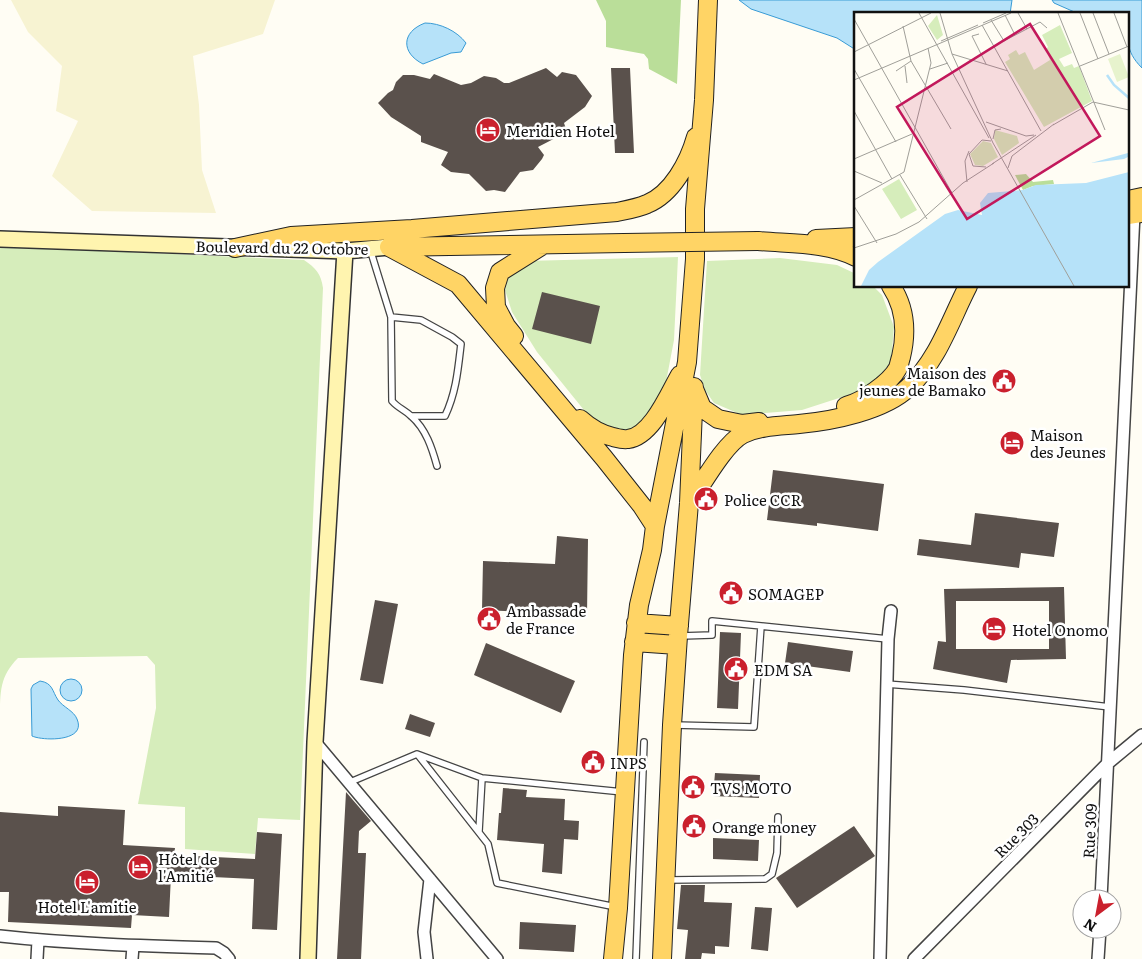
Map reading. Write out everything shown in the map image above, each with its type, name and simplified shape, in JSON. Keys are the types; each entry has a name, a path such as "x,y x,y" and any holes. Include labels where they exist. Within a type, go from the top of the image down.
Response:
{"main road":[{"path":"613,959 618,908 628,714 638,605 652,550 687,362 695,259 695,209 703,109 708,0"},
{"path":"235,248 291,236 412,230 617,212 647,204 663,195 677,178 695,141 703,109"},
{"path":"1133,211 1142,197"},
{"path":"758,241 854,237"},
{"path":"758,241 820,246 854,256"},
{"name":"Boulevard du 22 Octobre","path":"389,247 758,241"},
{"path":"543,245 500,272 495,288 496,307 506,326 548,381 573,412 589,428 602,435 627,440 638,436 656,417 687,362"},
{"path":"389,247 458,284 604,458 642,506 655,526"},
{"path":"687,362 702,408 718,418 742,424 803,417 850,405 876,392 898,368 904,345 904,317 898,296 892,288"},
{"path":"689,503 722,455 742,434 762,428 804,424 848,416 885,403 908,388 932,360 967,288"},
{"path":"662,959 672,725 689,503 694,387"},
{"path":"636,623 678,636"},
{"path":"634,642 678,636"}],"street":[{"name":"Rue 309","path":"1130,276 1133,211"},
{"name":"Boulevard du 22 Octobre","path":"0,239 345,251 389,247"},
{"path":"308,959 315,742 345,251"},
{"name":"Rue 309","path":"1101,889 1129,288"},
{"path":"880,959 886,684 891,611"},
{"name":"Rue 303","path":"914,959 1107,764 1142,735"},
{"path":"315,742 497,959"},
{"path":"427,959 424,932 430,879"},
{"path":"0,936 133,946 216,948 224,953 228,959"},
{"path":"1098,959 1099,939"},
{"path":"37,959 38,940"},
{"path":"132,959 133,946"},
{"path":"150,946 150,959"}],"lane":[{"path":"370,249 391,317 392,401 397,407 411,416 426,433 438,466"},
{"path":"391,317 421,320 461,344 456,383 445,416 411,416"},
{"path":"678,636 712,635 712,622 888,639"},
{"path":"672,725 754,727 761,626"},
{"path":"886,684 964,690 1110,707"},
{"path":"636,959 644,742"},
{"path":"348,783 417,754 482,778 625,792"},
{"path":"417,754 488,844 497,883 618,908"},
{"path":"478,831 482,778"},
{"path":"665,880 765,879 772,874 777,853 778,817"}],"shaded area":[{"path":"11,0 275,0 263,34 193,56 199,105 202,170 216,213 92,211 52,176 78,121 56,111 62,66 28,32"}],"green space":[{"path":"596,0 681,0 677,84 649,69 648,59 644,54 606,47 606,21"},
{"path":"0,246 304,260 315,269 321,279 323,288 300,820 258,818 255,854 185,849 185,807 138,804 156,708 155,665 147,656 18,658 4,678 0,700"},
{"path":"678,257 674,340 666,382 640,426 624,434 592,420 537,352 512,312 505,290 509,275 526,261"},
{"path":"780,258 837,265 854,273 854,288 875,288 882,295 894,327 891,362 870,388 802,410 742,415 714,403 705,390 700,375 707,261"}],"water":[{"path":"739,0 1012,0 1010,12 854,12 854,49 837,38 751,9"},
{"path":"1052,0 1142,0 1142,68 1132,55 1130,49 1130,12 1074,12 1054,3"},
{"path":"425,23 442,26 458,35 466,43 461,52 451,53 423,64 416,59 408,49 408,37 417,27"},
{"path":"71,679 79,682 82,690 79,698 71,701 63,698 60,690 63,682"},
{"path":"40,681 50,686 58,700 76,716 78,727 76,732 70,736 45,739 32,736 31,689 33,685"}],"building":[{"name":"Meridien Hotel","path":"546,68 557,77 562,72 576,75 592,96 585,107 564,123 567,132 538,147 544,155 533,170 520,172 505,192 486,191 469,174 451,172 441,165 448,152 421,142 421,136 391,117 378,103 393,90 396,82 403,75 414,75 430,79 434,74 461,85 471,83 484,76 509,83"},
{"path":"611,68 630,68 634,153 615,153"},
{"path":"542,292 600,306 591,344 532,329"},
{"path":"773,470 884,484 878,531 817,523 817,526 767,520"},
{"path":"975,513 1059,523 1054,557 1021,553 1019,568 917,555 919,539 971,545"},
{"path":"557,536 588,539 587,615 482,610 483,561 555,564"},
{"path":"1064,587 1066,659 1011,660 1007,683 933,669 938,641 946,642 944,589","holes":["956,601 1049,601 1049,649 956,649"]},
{"path":"375,600 398,604 383,684 360,680"},
{"path":"720,632 741,633 738,709 717,708"},
{"path":"788,642 853,651 850,672 785,663"},
{"path":"486,643 575,681 561,713 474,675"},
{"path":"410,714 435,723 430,737 405,729"},
{"path":"715,773 760,775 759,798 713,796"},
{"path":"503,788 527,790 526,797 565,799 564,820 579,821 578,840 564,839 562,874 542,872 544,844 497,840"},
{"path":"346,792 371,821 359,831 358,853 366,853 361,959 337,959"},
{"name":"Hôtel de l'Amitié","path":"58,806 125,810 123,845 175,848 174,855 255,859 257,832 282,834 277,930 252,929 254,879 171,875 169,917 132,915 131,928 8,922 9,892 0,892 0,812 58,816"},
{"path":"854,826 875,856 797,908 776,878"},
{"path":"713,838 759,840 758,861 713,859"},
{"path":"681,885 705,885 704,902 732,903 729,947 715,946 715,954 702,953 701,959 685,959 688,930 677,929"},
{"path":"755,907 772,908 768,951 751,949"},
{"path":"520,922 576,925 574,952 519,949"}],"place":[{"name":"Meridien Hotel","path":"488,130"},
{"name":"Maison des jeunes de Bamako","path":"1004,381"},
{"name":"Maison des Jeunes","path":"1012,443"},
{"name":"Police CCR","path":"706,499"},
{"name":"SOMAGEP","path":"731,593"},
{"name":"Ambassade de France","path":"489,619"},
{"name":"Hotel Onomo","path":"994,629"},
{"name":"EDM SA","path":"736,669"},
{"name":"INPS","path":"593,762"},
{"name":"TVS MOTO","path":"693,787"},
{"name":"Orange money","path":"694,826"},
{"name":"Hôtel de l'Amitié","path":"140,867"},
{"name":"Hotel L'amitie","path":"87,882"}]}
